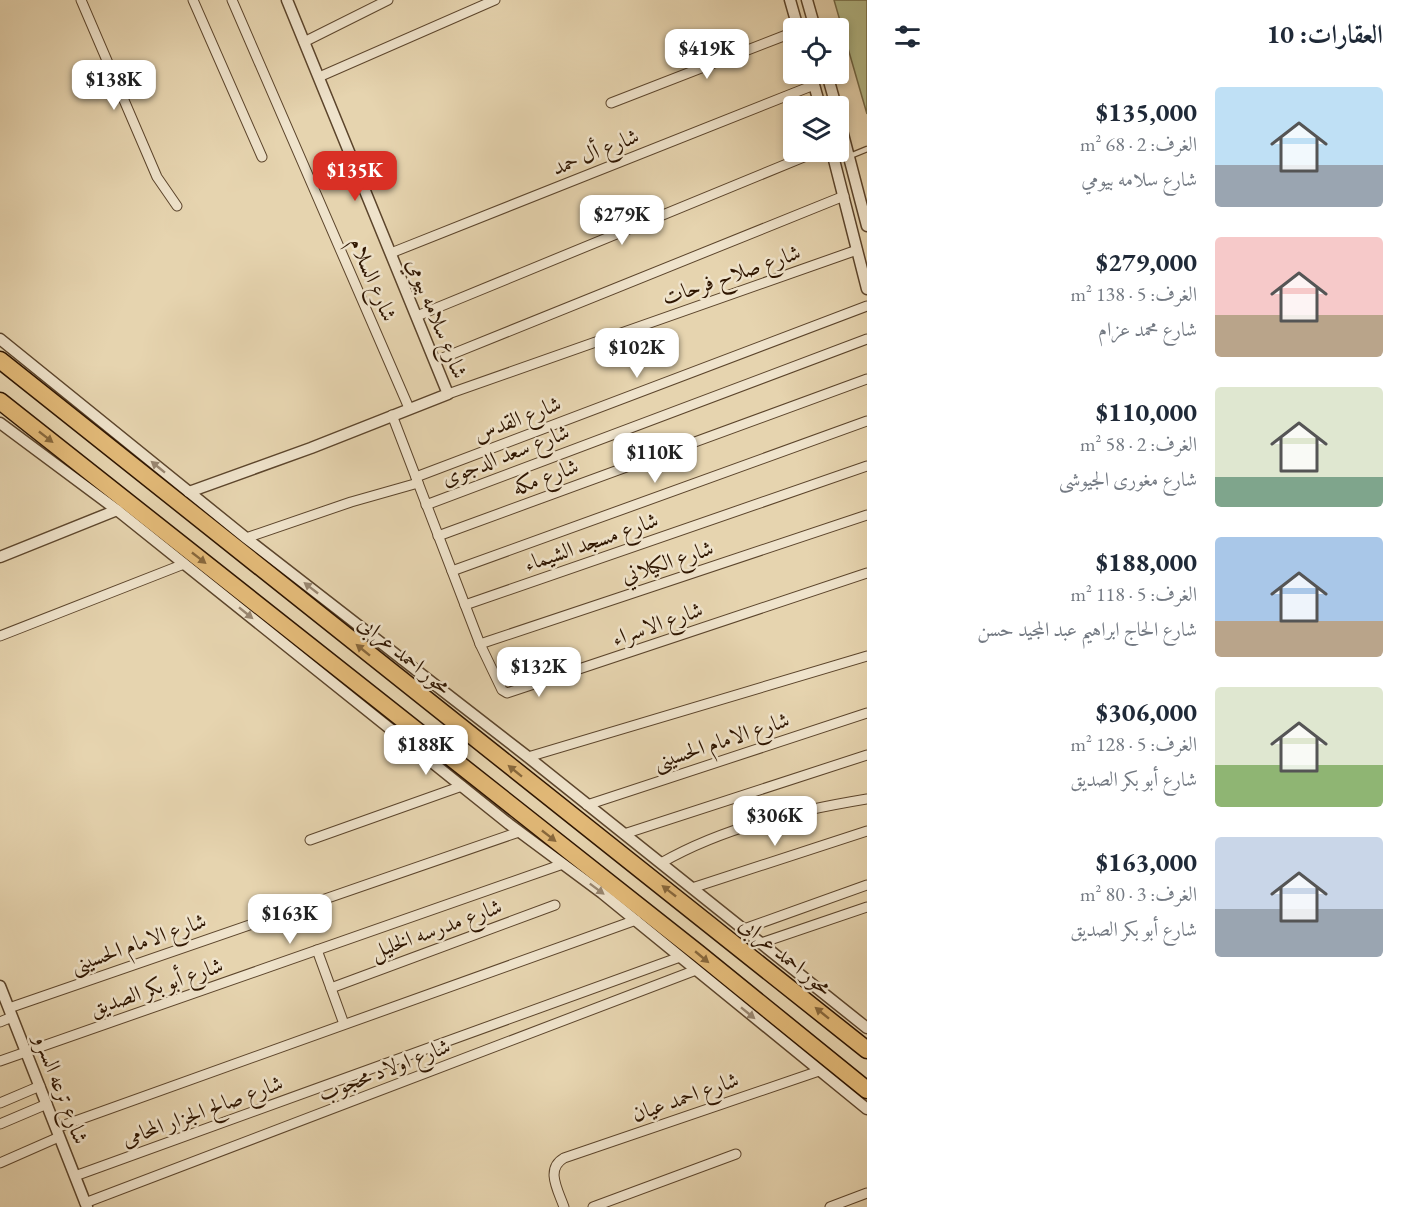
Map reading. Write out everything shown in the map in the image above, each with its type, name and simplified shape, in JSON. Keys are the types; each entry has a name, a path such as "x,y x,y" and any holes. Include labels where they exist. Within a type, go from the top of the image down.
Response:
{"highway":[{"name":"محور احمد عرابى","path":"0,360 867,1050"},
{"path":"0,401 698,953 867,1090"}],"street":[{"path":"81,0 158,177 177,206"},
{"path":"194,0 262,157"},
{"name":"شارع السلام","path":"232,0 409,408"},
{"path":"304,42 388,0"},
{"path":"319,77 495,0"},
{"path":"790,0 795,18"},
{"path":"807,0 812,18"},
{"name":"شارع سلامه بيومي","path":"189,492 311,448 448,394 289,1"},
{"path":"611,103 783,36"},
{"name":"شارع أل حمد","path":"391,253 800,84"},
{"path":"849,153 867,226"},
{"path":"417,316 792,162"},
{"path":"835,162 867,289"},
{"path":"435,361 844,196"},
{"name":"شارع صلاح فرحات","path":"448,394 857,250"},
{"name":"شارع القدس","path":"246,538 417,480 867,306"},
{"path":"0,339 246,538 528,757 867,1028"},
{"name":"شارع سعد الدجوى","path":"426,505 867,339"},
{"name":"شارع مكه","path":"438,536 867,379"},
{"name":"شارع الاسراء","path":"392,416 480,644 502,690 507,693 513,693 867,573"},
{"path":"452,571 867,421"},
{"path":"0,423 117,510 519,832 636,920 867,1109"},
{"name":"شارع مسجد الشيماء","path":"465,605 867,466"},
{"path":"0,557 117,510"},
{"name":"شارع الكيلاني","path":"480,644 867,515"},
{"path":"0,636 184,564"},
{"path":"528,757 867,656"},
{"name":"شارع الامام الحسينى","path":"587,805 867,713"},
{"path":"624,834 867,755"},
{"path":"310,840 462,786"},
{"path":"661,864 703,841 743,826 867,799"},
{"path":"692,888 867,831"},
{"name":"شارع الامام الحسينى","path":"0,1022 11,1012 519,832"},
{"name":"شارع أبو بكر الصديق","path":"0,1061 563,864"},
{"path":"744,929 867,885"},
{"name":"شارع مدرسه الخليل","path":"331,988 555,905"},
{"path":"761,943 867,907"},
{"path":"0,1162 55,1135 344,1024 636,920"},
{"path":"317,950 344,1024"},
{"name":"شارع صالح الجزار المحامى","path":"75,1176 680,957"},
{"name":"شارع اولاد محجوب","path":"86,1205 696,970"},
{"name":"شارع ترعه السرو","path":"0,986 47,1104 55,1135 86,1205"},
{"name":"شارع احمد عيان","path":"564,1207 553,1169 557,1162 564,1158 819,1071"},
{"path":"0,1103 40,1086"},
{"path":"0,1124 47,1104"},
{"path":"594,1207 736,1154"},
{"path":"830,1207 867,1193"}],"lane":[{"path":"850,156 867,149"}],"green space":[{"path":"834,0 867,0 867,114 849,52 849,18 839,18"}]}
